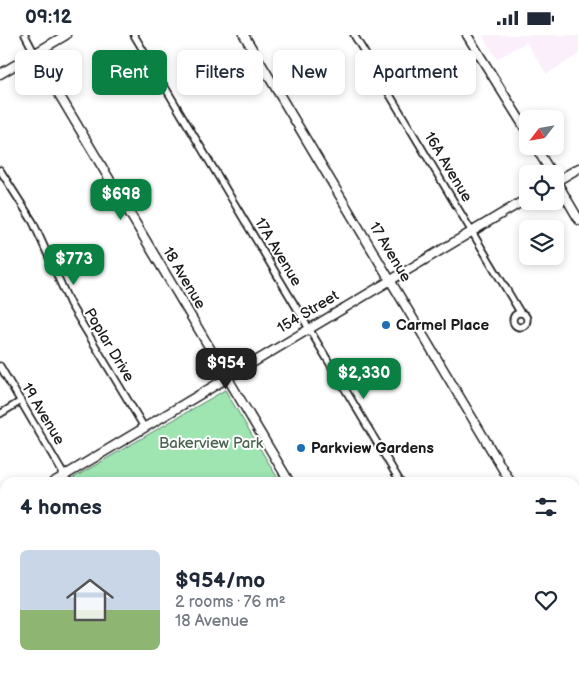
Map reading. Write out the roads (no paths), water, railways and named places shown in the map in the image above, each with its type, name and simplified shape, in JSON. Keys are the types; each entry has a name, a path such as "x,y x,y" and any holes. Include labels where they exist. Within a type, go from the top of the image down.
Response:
{"street":[{"name":"18 Avenue","path":"25,35 33,50"},
{"path":"40,50 66,35"},
{"name":"17A Avenue","path":"134,35 397,477"},
{"name":"17 Avenue","path":"244,35 507,477"},
{"name":"16A Avenue","path":"354,35 520,312"},
{"path":"467,35 519,119"},
{"path":"0,75 15,66"},
{"name":"18 Avenue","path":"60,95 286,477"},
{"path":"564,176 579,168"},
{"name":"Poplar Drive","path":"0,169 33,222 70,304 144,427"},
{"path":"564,196 579,220"},
{"name":"154 Street","path":"61,477 309,327 519,203"},
{"name":"19 Avenue","path":"0,366 64,475"},
{"path":"0,414 21,401"}],"place":[{"name":"Carmel Place","path":"386,325"},
{"name":"Parkview Gardens","path":"301,448"}],"park label":[{"name":"Bakerview Park","path":"211,443"}]}
